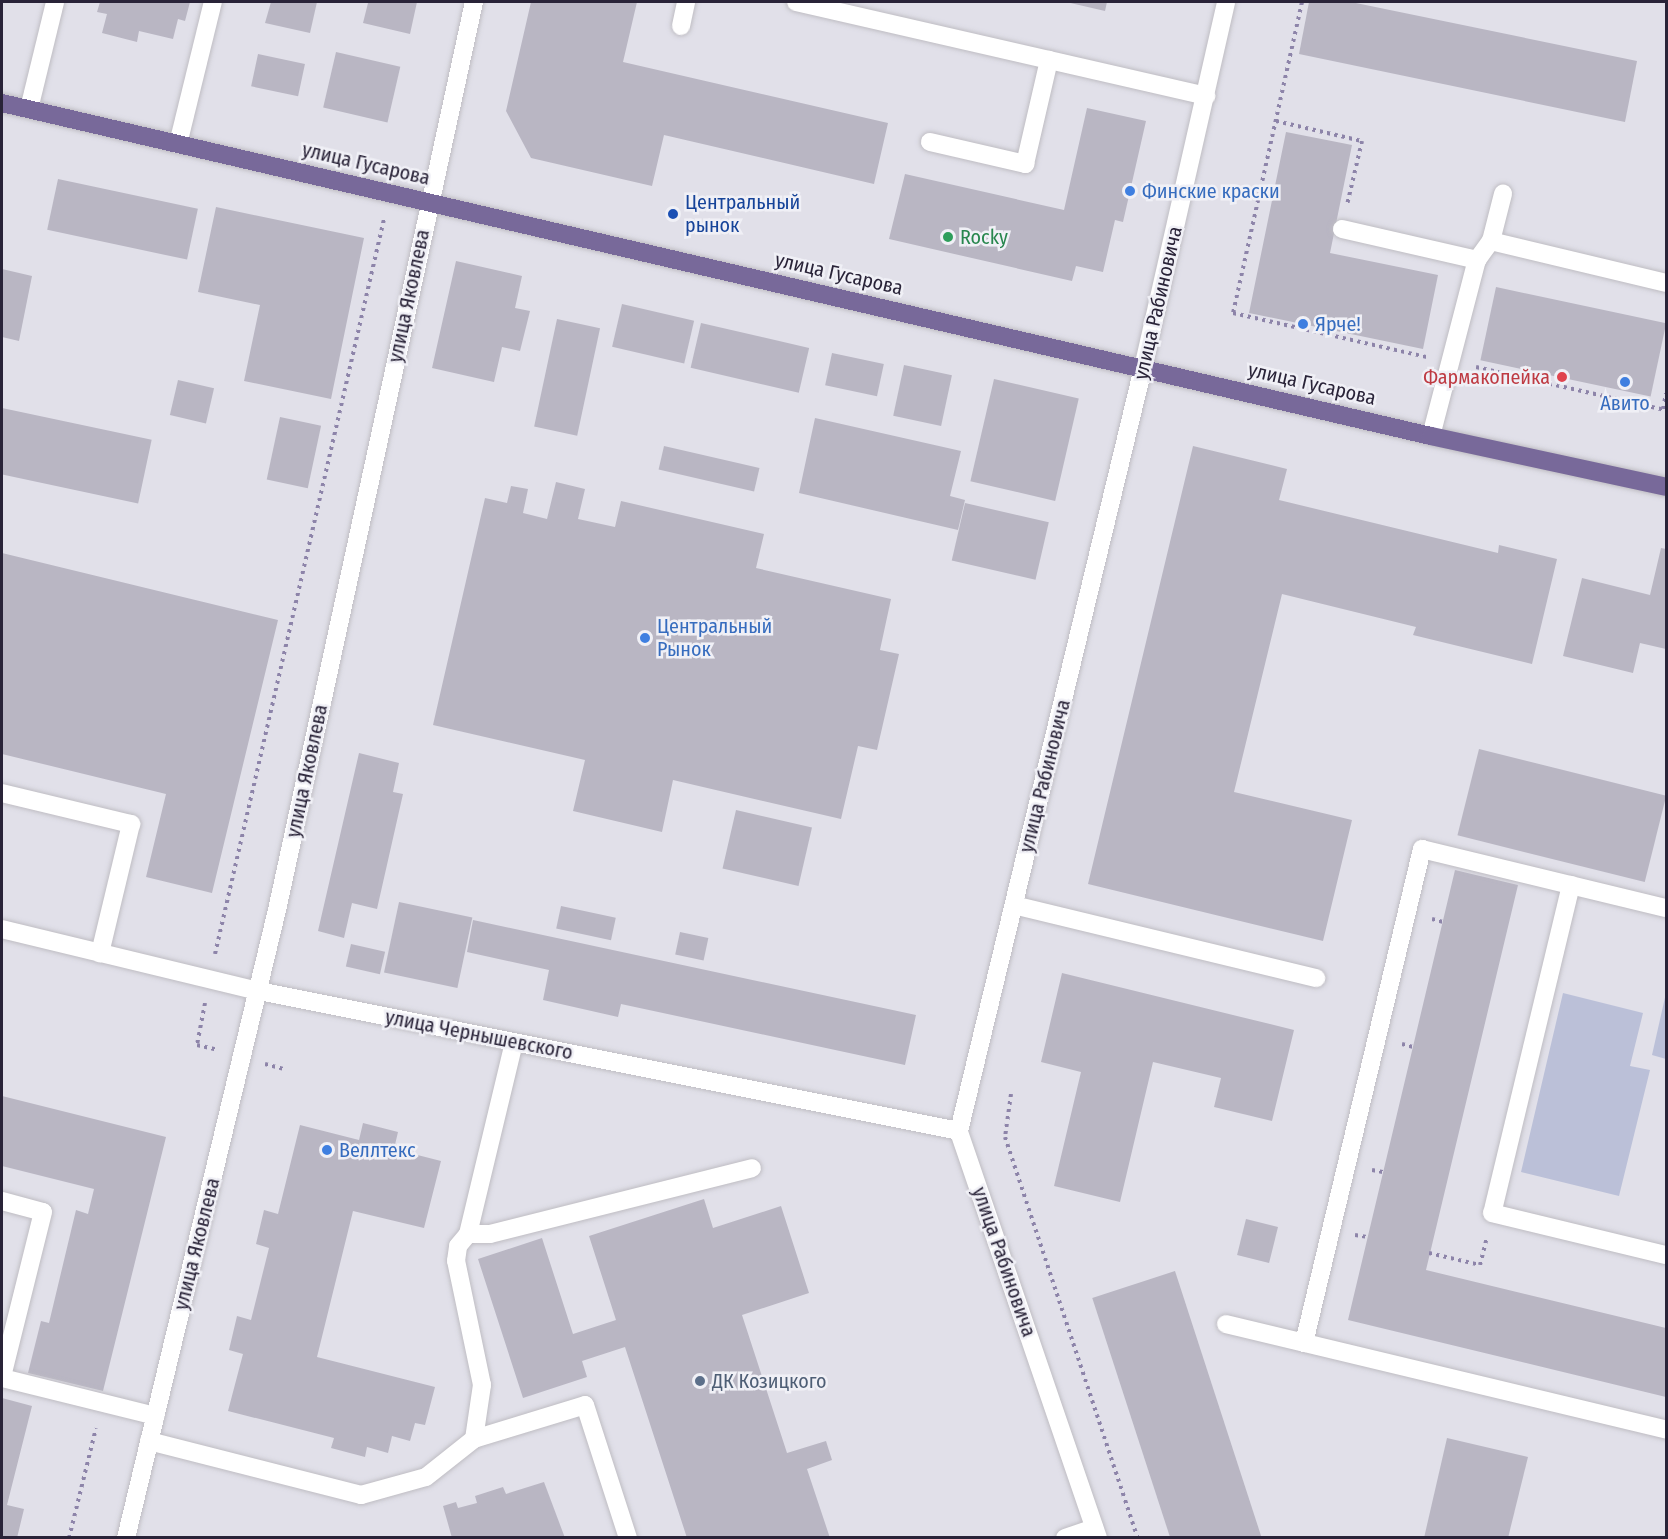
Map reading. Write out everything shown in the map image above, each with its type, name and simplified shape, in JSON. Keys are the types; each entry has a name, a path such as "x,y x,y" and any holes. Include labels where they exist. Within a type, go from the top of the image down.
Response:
{"main road":[{"name":"улица Гусарова","path":"2,103 1431,436 1666,486"}],"street":[{"path":"29,109 55,2"},
{"path":"178,144 213,2"},
{"name":"улица Яковлева","path":"126,1538 259,991 474,2"},
{"path":"681,26 686,2"},
{"path":"796,2 1206,96"},
{"name":"улица Рабиновича","path":"1096,1533 960,1131 1143,368 1226,2"},
{"path":"930,142 1025,164 1049,60"},
{"path":"1431,436 1477,260 1491,241 1503,194"},
{"path":"1342,229 1477,260"},
{"path":"1491,241 1666,283"},
{"path":"2,793 131,824 100,953"},
{"path":"1304,1343 1422,849 1666,908"},
{"path":"1571,885 1492,1213 1666,1255"},
{"path":"1014,905 1316,978"},
{"name":"улица Чернышевского","path":"2,929 259,991 960,1131"},
{"path":"474,1439 482,1385 456,1261 458,1246 468,1234 514,1042"},
{"path":"468,1234 490,1234 752,1168"},
{"path":"2,1201 43,1212 2,1378 155,1416"},
{"path":"1226,1324 1666,1430"},
{"path":"149,1441 361,1495 426,1477 474,1439 585,1405 628,1538"},
{"path":"1065,1538 1096,1533"}],"path":[{"path":"1302,2 1233,313 1665,409 1666,393"},
{"path":"1276,121 1362,141 1342,229"},
{"path":"226,901 381,229"},
{"path":"1430,919 1443,922"},
{"path":"1400,1044 1413,1047"},
{"path":"218,1062 221,1051"},
{"path":"1011,1094 1005,1137 1138,1538"},
{"path":"1370,1169 1383,1172"},
{"path":"1429,1253 1480,1265"},
{"path":"69,1538 102,1403"}],"shaded area":[{"path":"1563,993 1643,1013 1630,1066 1650,1070 1619,1196 1521,1172"},
{"path":"1666,993 1666,1059 1652,1055"}],"building":[{"path":"100,2 190,2 185,21 178,19 173,39 139,31 137,42 102,33 107,14 97,12"},
{"path":"271,2 317,2 310,33 265,23"},
{"path":"364,2 417,2 410,34 363,23 368,3"},
{"path":"531,2 637,2 623,62 888,123 874,184 664,135 652,186 531,158 506,111"},
{"path":"1066,2 1107,2 1105,11"},
{"path":"1309,2 1351,2 1637,61 1625,122 1299,54"},
{"path":"336,52 400,67 387,122 323,108"},
{"path":"258,54 305,64 298,96 251,86"},
{"path":"1087,108 1146,121 1123,222 1115,220 1103,272 1076,266 1072,281 889,239 905,174 1064,210"},
{"path":"1286,132 1352,145 1330,253 1438,275 1423,349 1249,313"},
{"path":"58,179 198,209 187,260 47,230"},
{"path":"216,207 364,238 331,399 244,381 260,305 198,292"},
{"path":"456,261 522,276 515,308 530,311 520,351 502,347 494,382 432,368"},
{"path":"2,269 32,276 19,341 2,337"},
{"path":"1496,287 1666,323 1651,397 1480,360"},
{"path":"622,304 694,321 684,364 612,347"},
{"path":"557,319 600,328 577,436 534,427"},
{"path":"701,323 809,348 799,393 691,368"},
{"path":"832,353 884,364 877,396 825,385"},
{"path":"904,365 952,375 941,426 893,416"},
{"path":"994,379 1079,399 1055,501 970,481"},
{"path":"178,380 214,388 206,423 170,415"},
{"path":"2,408 152,440 138,503 2,474"},
{"path":"280,417 321,426 308,488 267,480"},
{"path":"815,418 961,451 950,496 965,500 958,530 799,493"},
{"path":"664,446 759,468 754,491 659,469"},
{"path":"1193,446 1287,469 1279,500 1498,553 1499,545 1557,559 1532,664 1413,635 1416,627 1282,594 1234,792 1352,820 1323,941 1088,884"},
{"path":"556,482 585,489 578,519 615,527 621,501 764,534 756,568 891,599 880,650 899,654 877,750 858,746 841,819 673,780 662,832 573,811 585,760 433,725 485,498 507,503 511,486 528,489 523,513 547,519"},
{"path":"965,503 1049,522 1036,580 952,560"},
{"path":"1661,548 1666,549 1666,649 1640,643 1633,673 1563,656 1582,578 1650,595"},
{"path":"2,553 278,620 212,893 146,877 166,794 2,754"},
{"path":"1479,749 1666,796 1645,882 1457,835"},
{"path":"359,753 399,763 393,792 403,794 377,909 352,903 344,938 318,931"},
{"path":"736,810 812,828 799,886 723,868"},
{"path":"1455,870 1518,885 1426,1270 1666,1328 1666,1397 1348,1320"},
{"path":"399,902 472,918 457,988 384,972"},
{"path":"561,906 616,918 611,940 556,928"},
{"path":"473,920 916,1015 905,1065 621,1004 618,1017 543,1000 549,970 467,952"},
{"path":"680,932 708,938 704,961 675,954"},
{"path":"351,944 385,952 380,974 346,966"},
{"path":"1062,973 1294,1030 1272,1121 1214,1107 1221,1078 1153,1062 1120,1202 1054,1186 1081,1072 1041,1062"},
{"path":"2,1096 166,1137 103,1391 28,1373 41,1321 49,1323 76,1210 88,1214 94,1189 2,1166"},
{"path":"363,1123 398,1132 394,1149 441,1161 424,1228 353,1211 317,1357 435,1387 425,1425 415,1423 410,1441 392,1436 388,1453 367,1447 365,1457 331,1448 334,1438 228,1411 243,1354 229,1350 237,1316 251,1320 269,1248 256,1244 264,1210 278,1214 300,1125 359,1140"},
{"name":"ДК Козицкого","path":"704,1199 713,1228 781,1206 809,1293 742,1315 787,1453 826,1441 832,1460 807,1469 830,1538 687,1538 625,1347 582,1361 587,1377 523,1398 478,1259 542,1238 573,1334 616,1320 589,1236"},
{"path":"1246,1219 1278,1227 1269,1263 1237,1255"},
{"path":"1175,1271 1262,1538 1170,1538 1092,1298"},
{"path":"2,1398 32,1406 7,1505 24,1509 17,1538 2,1538"},
{"path":"1447,1438 1528,1457 1508,1538 1424,1538"},
{"path":"544,1482 565,1538 452,1538 443,1506 456,1502 458,1508 477,1503 475,1496 503,1487 506,1494"}],"place":[{"name":"Финские краски","path":"1130,191"},
{"name":"Центральный рынок","path":"673,214"},
{"name":"Rocky","path":"948,237"},
{"name":"Ярче!","path":"1303,324"},
{"name":"Фармакопейка","path":"1562,377"},
{"name":"Авито","path":"1625,382"},
{"name":"Центральный Рынок","path":"645,638"},
{"name":"Веллтекс","path":"327,1150"},
{"name":"ДК Козицкого","path":"700,1381"}]}
